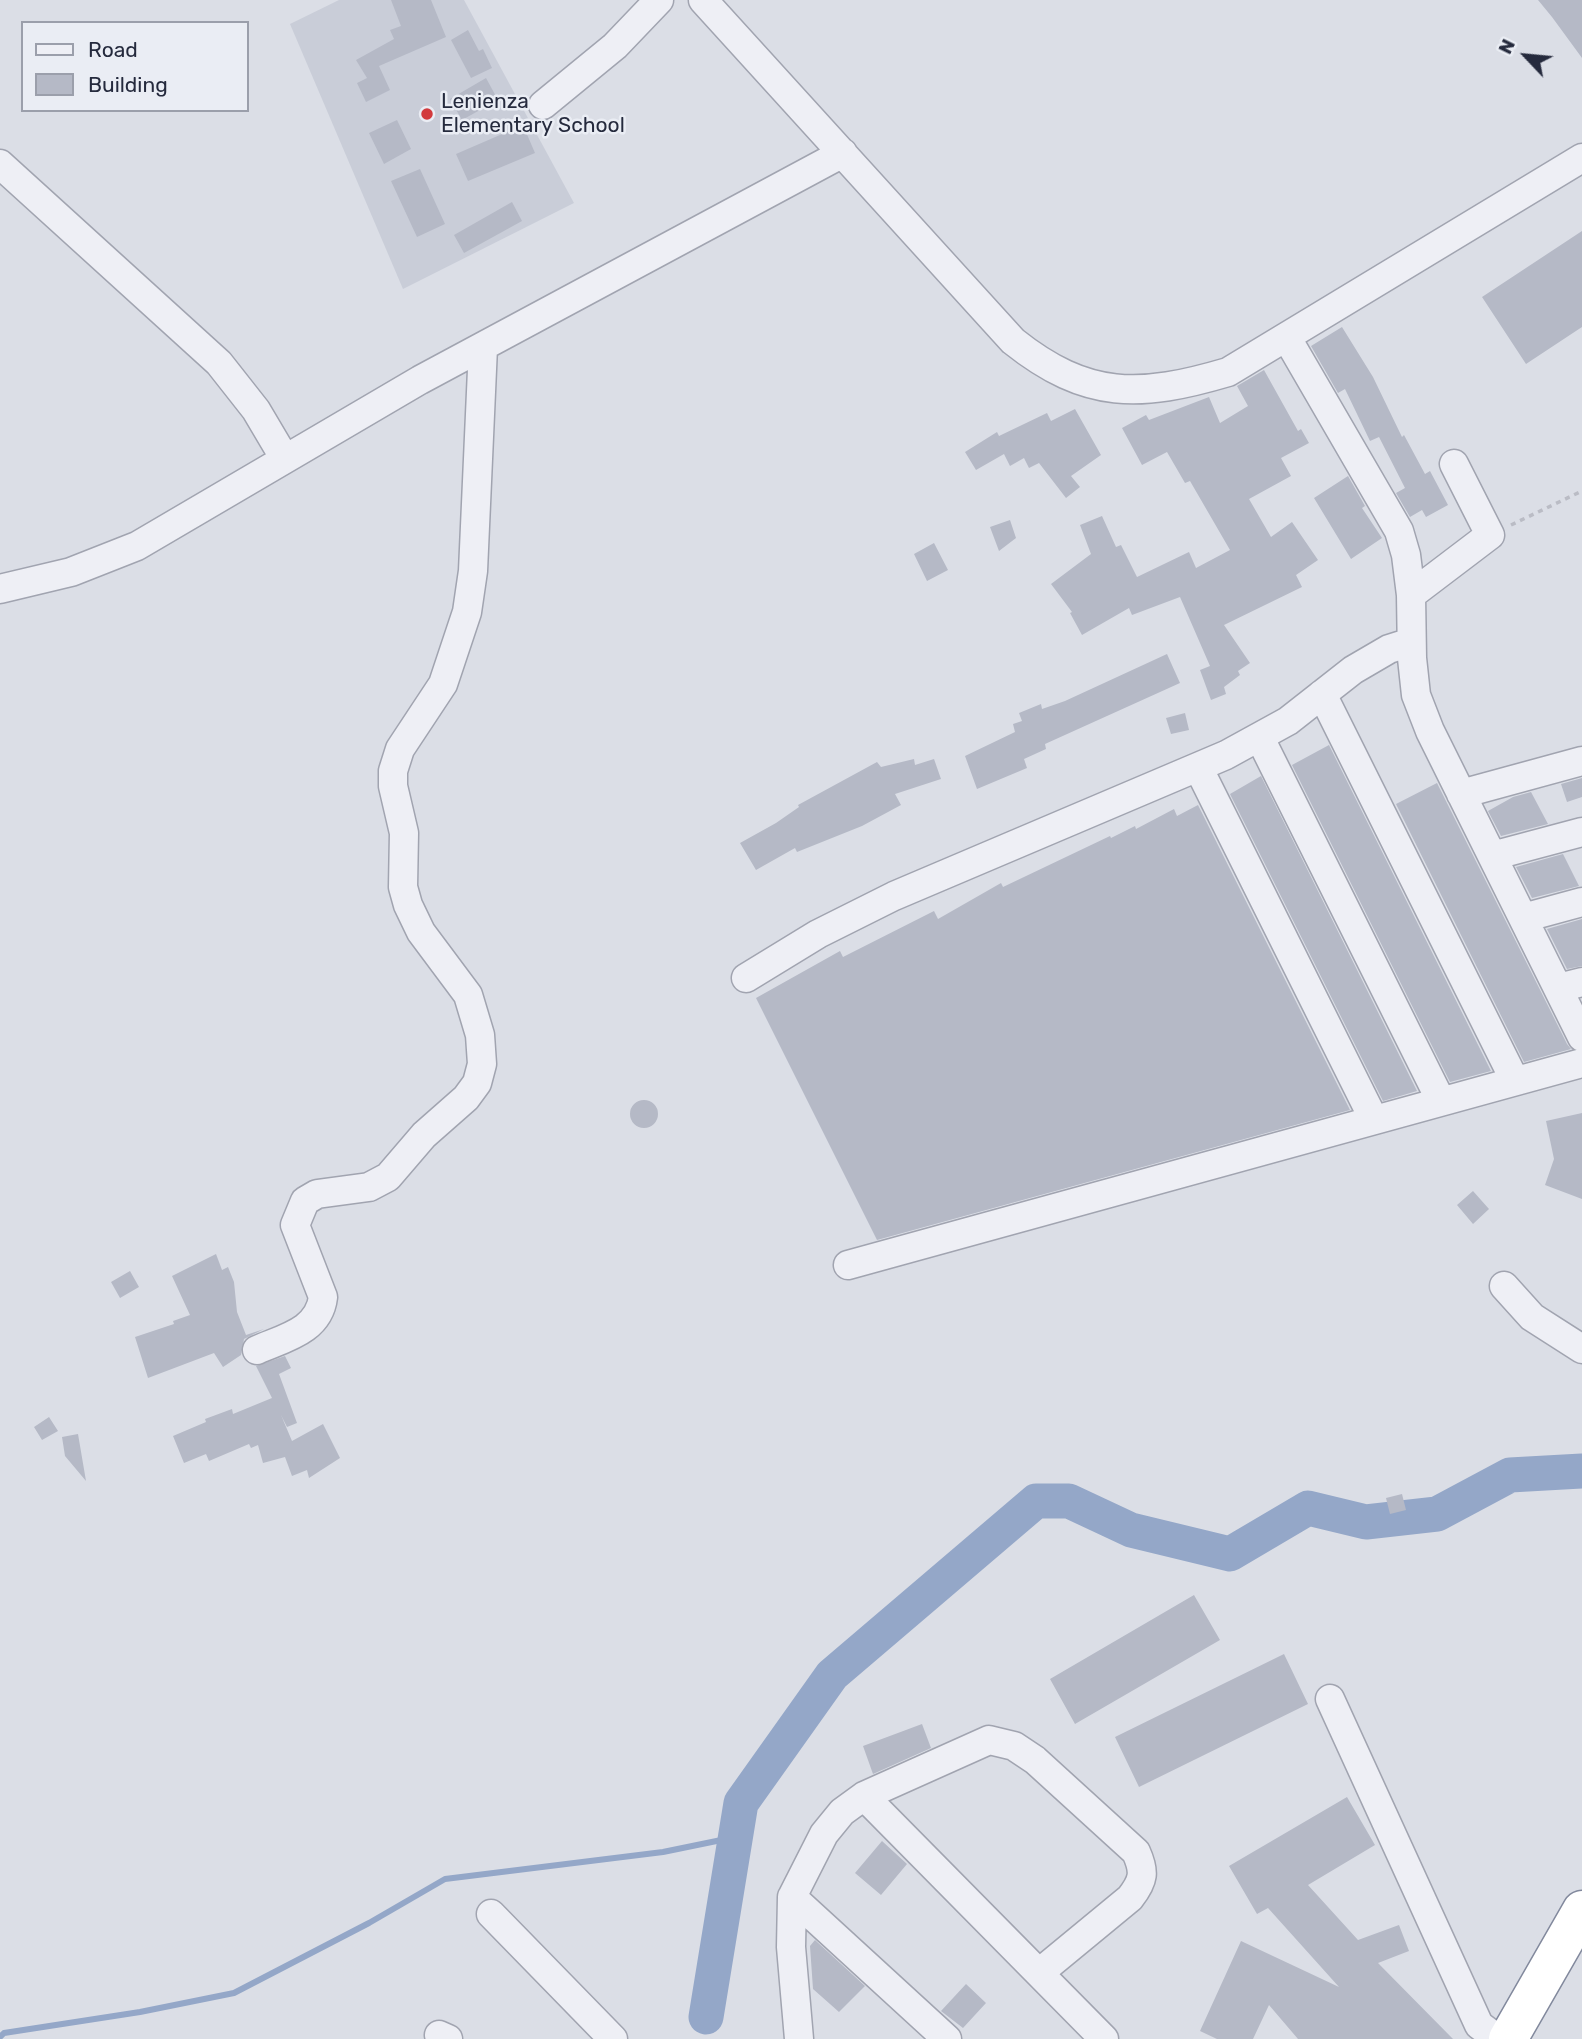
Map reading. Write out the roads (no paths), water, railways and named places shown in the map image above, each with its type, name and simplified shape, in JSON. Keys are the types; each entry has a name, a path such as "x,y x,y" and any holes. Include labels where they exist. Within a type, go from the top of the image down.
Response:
{"highway":[{"path":"1508,2039 1582,1910"}],"street":[{"path":"543,105 615,46 659,0"},
{"path":"703,0 1013,341 1046,367 1084,383 1136,390 1183,385 1228,372 1582,158"},
{"path":"0,589 71,572 137,546 483,347 843,153"},
{"path":"0,164 219,363 256,410 285,459"},
{"path":"1287,338 1399,531 1406,555 1411,595 1411,642 1416,695 1430,731 1523,918 1570,985 1582,1037"},
{"path":"257,1350 313,1324 321,1310 323,1297 295,1225 305,1201 317,1194 369,1187 388,1177 424,1135 466,1098 477,1083 482,1065 480,1035 468,995 421,932 408,905 403,887 404,833 393,771 400,749 443,684 467,612 473,571 483,347"},
{"path":"1411,595 1490,535 1454,464"},
{"path":"746,978 818,934 894,896 1260,738 1289,721 1362,665 1389,649 1411,642"},
{"path":"1322,694 1515,1081"},
{"path":"1260,738 1441,1101"},
{"path":"1461,794 1582,761"},
{"path":"1198,767 1374,1120"},
{"path":"1492,856 1582,832"},
{"path":"1523,918 1582,902"},
{"path":"848,1265 1582,1063"},
{"path":"1504,1286 1532,1317 1582,1349"},
{"path":"1330,1699 1479,2025 1498,2039"},
{"path":"799,2039 791,1947 792,1897 824,1834 842,1812 864,1796 989,1740 1014,1746 1035,1759 1136,1852 1144,1869 1142,1883 1130,1898 1039,1973"},
{"path":"864,1796 1104,2039"},
{"path":"792,1897 947,2039"},
{"path":"491,1914 613,2039"}],"waterway":[{"path":"706,2017 741,1803 832,1675 1036,1501 1069,1501 1131,1530 1230,1554 1308,1508 1366,1522 1437,1514 1510,1475 1582,1471"},
{"path":"0,2037 4,2033 140,2012 234,1993 369,1923 445,1879 663,1852 736,1837"}],"place":[{"name":"Lenienza Elementary School","path":"427,114"}]}
